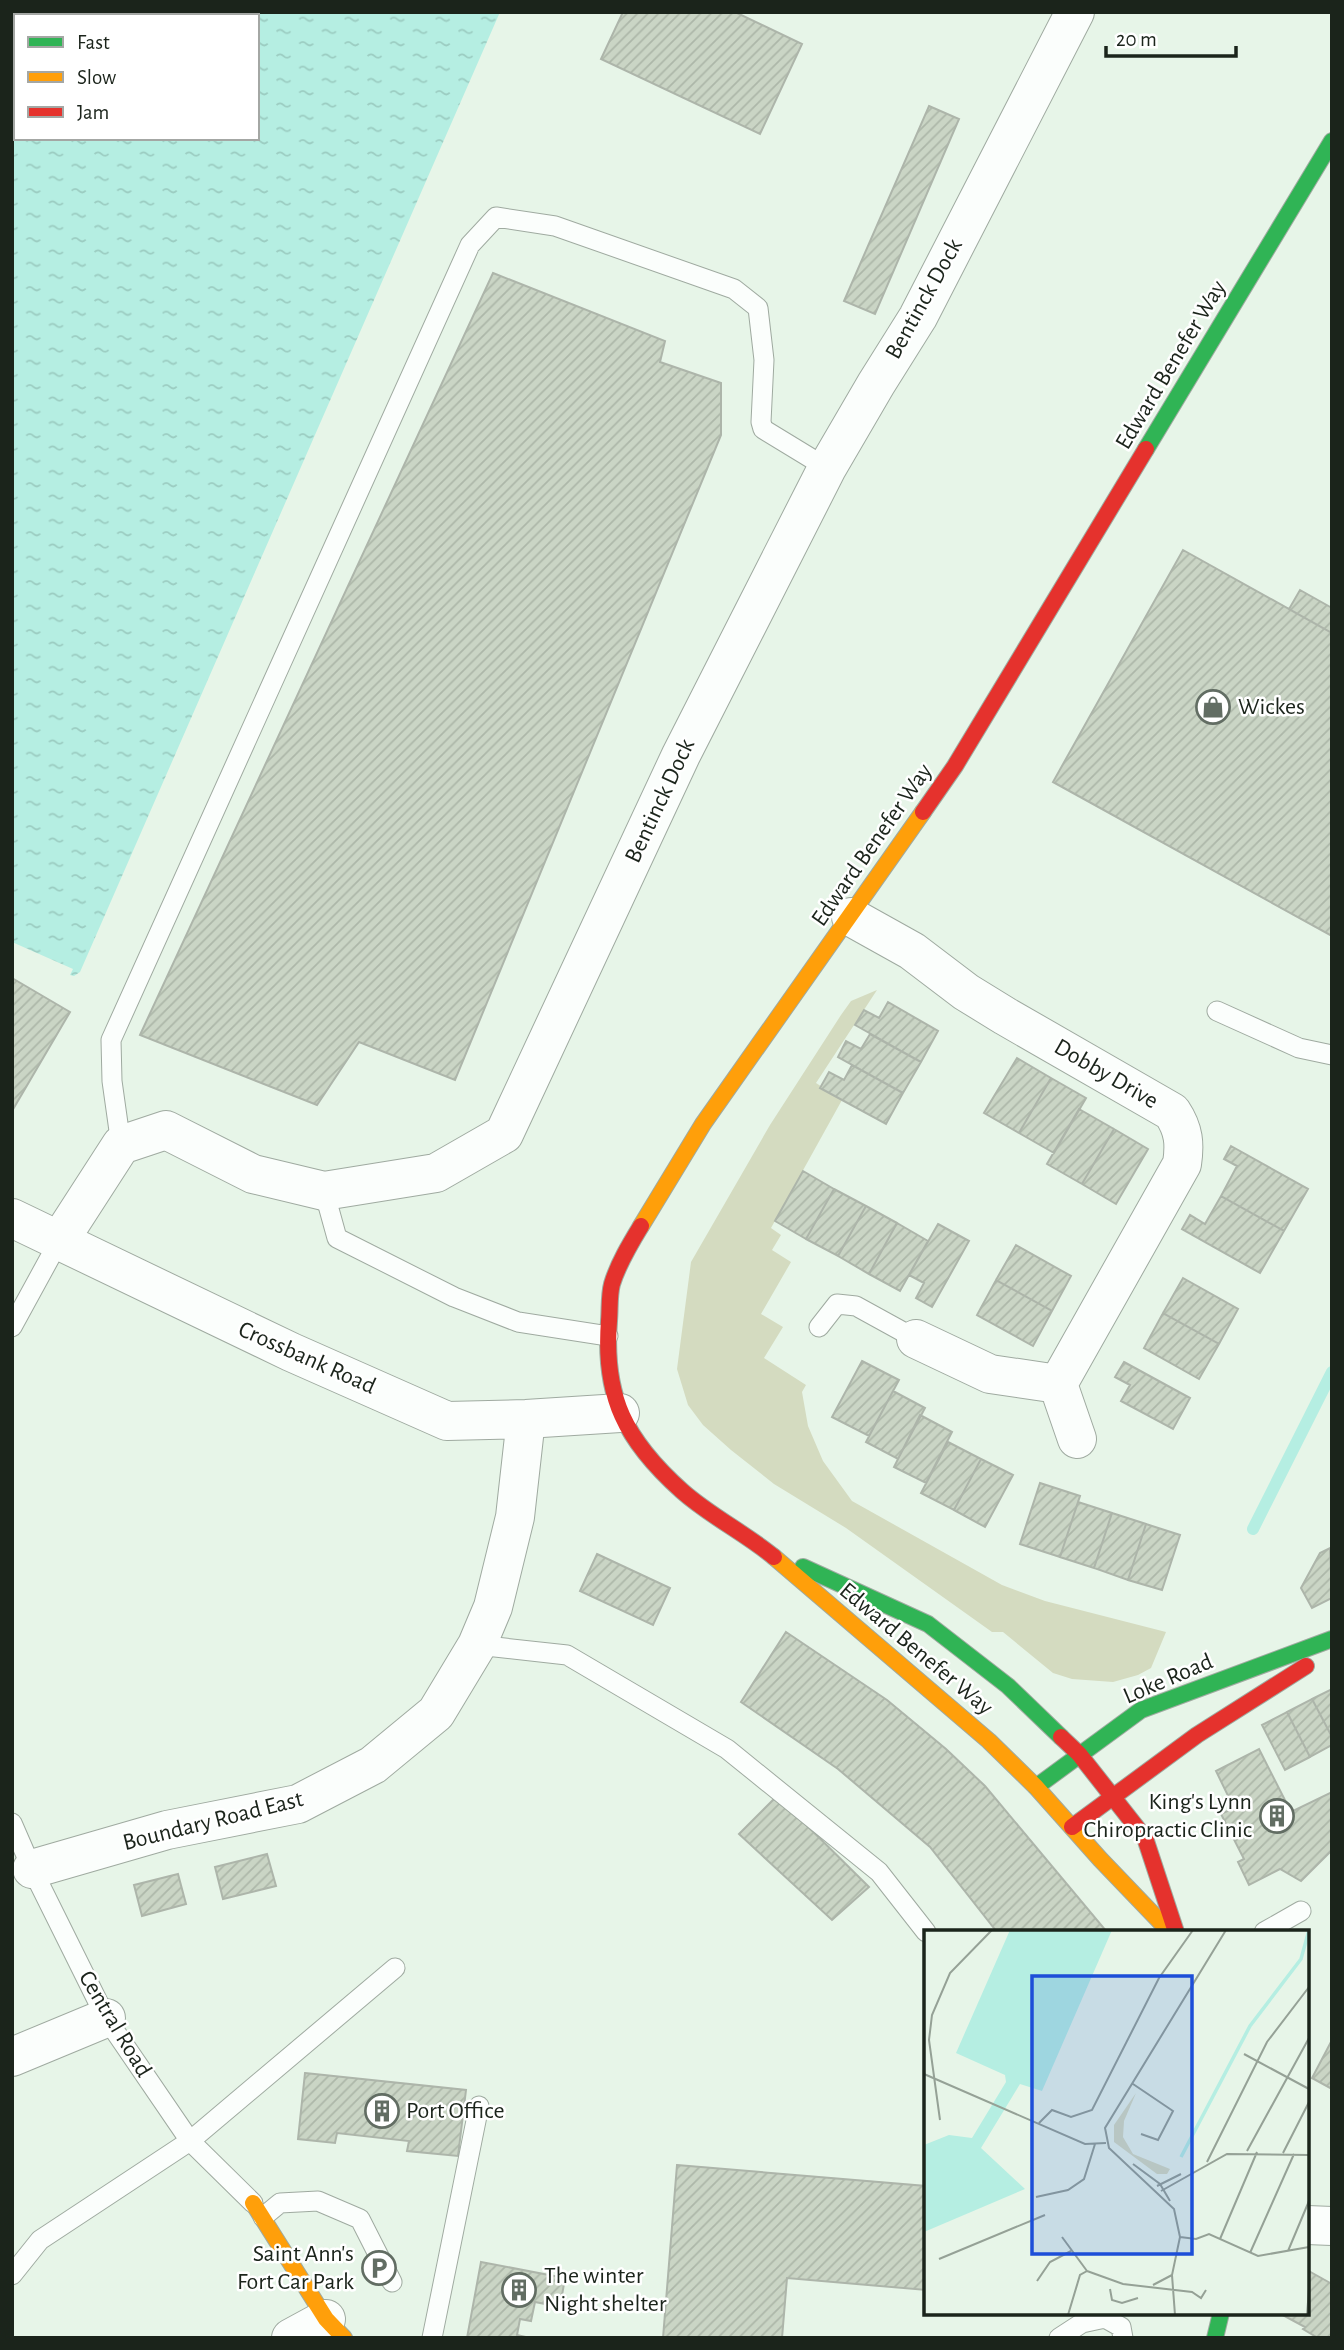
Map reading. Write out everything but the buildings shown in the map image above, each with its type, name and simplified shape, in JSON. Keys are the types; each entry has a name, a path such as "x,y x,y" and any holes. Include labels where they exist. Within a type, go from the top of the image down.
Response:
{"main road":[{"name":"Edward Benefer Way","path":"1168,1930 1036,1787 989,1741 763,1549 684,1493 647,1457 620,1413 609,1376 608,1336 612,1285 629,1246 703,1124 955,766 1332,142"},
{"name":"Edward Benefer Way","path":"763,1549 928,1624 1008,1686 1079,1754 1144,1838 1175,1930"},
{"name":"Loke Road","path":"1036,1787 1141,1710 1332,1640"},
{"path":"1072,1827 1197,1735 1332,1650"},
{"path":"258,2210 335,2328"},
{"path":"1215,2338 1221,2315"}],"street":[{"name":"Bentinck Dock","path":"121,1145 166,1130 253,1174 324,1191 436,1173 504,1134 681,755 827,468 918,317 1075,12"},
{"name":"Dobby Drive","path":"851,917 912,951 1005,1016 1172,1112 1182,1131 1185,1145 1182,1164 1058,1384"},
{"path":"59,1241 121,1145"},
{"name":"Crossbank Road","path":"12,1218 291,1352 447,1420 526,1419 620,1413"},
{"path":"916,1339 990,1374 1058,1384 1077,1439"},
{"name":"Boundary Road East","path":"32,1869 167,1830 298,1804 373,1765 436,1713 477,1645 493,1607 515,1517 526,1419"},
{"path":"12,2057 106,2018"},
{"path":"1309,2225 1332,2225"},
{"path":"291,2338 335,2328"}],"lane":[{"path":"121,1145 112,1081 111,1040 470,245 496,217 555,226 734,289 758,308 764,360 761,422 763,429 827,468"},
{"path":"1217,1011 1299,1048 1332,1055"},
{"path":"324,1191 337,1238 454,1297 518,1322 608,1336"},
{"path":"12,1327 59,1241"},
{"path":"819,1327 837,1304 856,1306 916,1339"},
{"path":"477,1645 567,1656 727,1749 879,1872 924,1930"},
{"name":"Central Road","path":"12,1823 106,2018 190,2141 258,2210"},
{"path":"1268,1930 1301,1911"},
{"path":"12,2275 40,2239 190,2141 395,1968"},
{"path":"432,2338 479,2106"},
{"path":"258,2210 280,2203 318,2201 360,2219 393,2282"},
{"path":"1059,2338 1082,2323 1105,2318 1121,2327 1123,2338"}],"green space":[{"path":"877,990 816,1083 842,1100 771,1228 781,1235 772,1250 791,1262 761,1314 783,1327 764,1358 806,1385 802,1392 808,1426 823,1461 852,1501 1002,1585 1045,1601 1166,1632 1151,1668 1138,1675 1113,1682 1072,1679 1053,1673 1003,1632 992,1632 846,1528 774,1484 703,1425 688,1405 677,1369 691,1262 770,1125 841,1015 851,1001"}],"water":[{"path":"12,12 500,12 80,972 74,976 70,975 73,969 12,942"}],"waterway":[{"path":"1253,1529 1332,1372"}],"traffic: fast":[{"path":"1146,449 1332,141"},
{"path":"803,1567 928,1624 1008,1686 1061,1737"},
{"path":"1036,1787 1141,1710 1332,1639"},
{"path":"1215,2338 1221,2315"}],"traffic: slow":[{"path":"641,1226 703,1124 923,812"},
{"path":"774,1557 989,1741 1036,1787 1168,1930"},
{"path":"253,2203 326,2319 344,2338"}],"traffic: jam":[{"path":"923,812 955,766 1146,449"},
{"path":"641,1226 621,1262 610,1293 610,1373 622,1416 646,1454 682,1491 774,1557"},
{"path":"1072,1827 1197,1735 1306,1666"},
{"path":"1061,1737 1079,1754 1145,1838 1175,1930"}],"place":[{"name":"Wickes","path":"1213,707"},
{"name":"King's Lynn Chiropractic Clinic","path":"1277,1816"},
{"name":"Port Office","path":"382,2111"},
{"name":"Saint Ann's Fort Car Park","path":"379,2268"},
{"name":"The winter Night shelter","path":"519,2290"}]}
